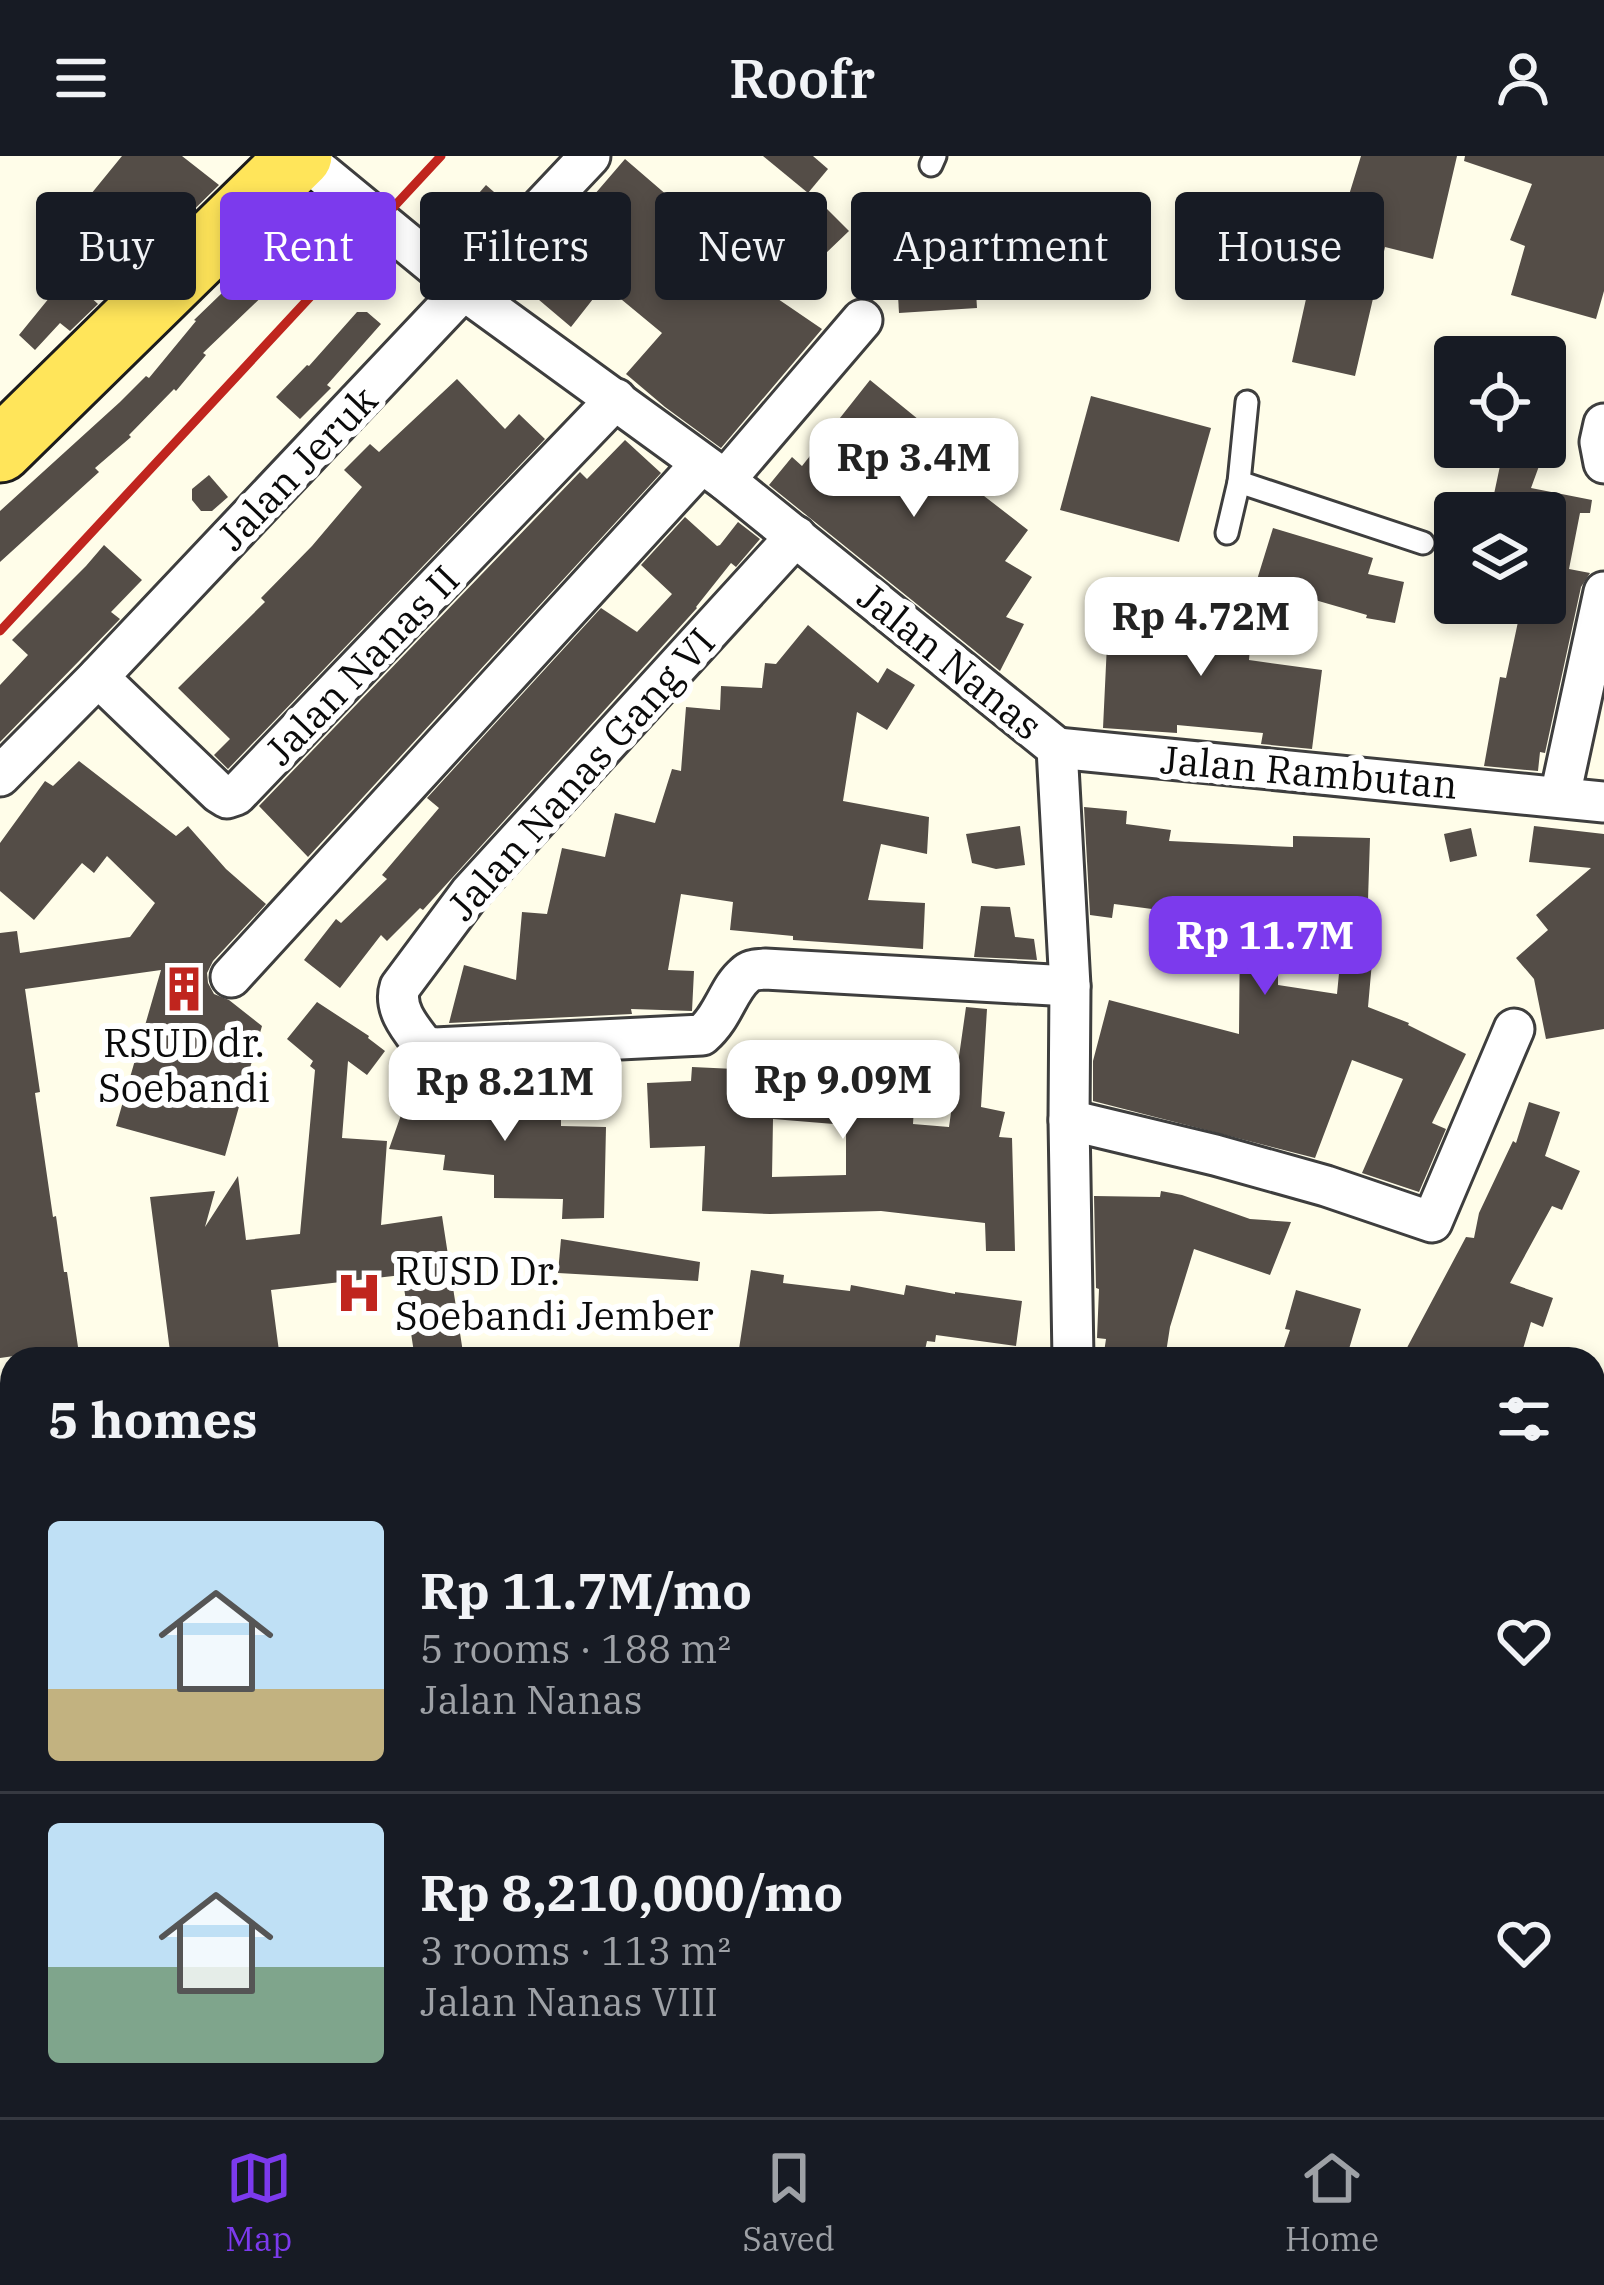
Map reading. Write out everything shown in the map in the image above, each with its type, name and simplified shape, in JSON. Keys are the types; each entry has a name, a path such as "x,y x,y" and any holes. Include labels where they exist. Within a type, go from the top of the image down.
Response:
{"main road":[{"path":"0,450 301,156"}],"street":[{"name":"Jalan Nanas","path":"301,156 420,254"},
{"name":"Jalan Jeruk","path":"557,192 590,156"},
{"name":"Jalan Jeruk","path":"0,776 456,300"},
{"name":"Jalan Nanas","path":"478,300 796,536 1058,748 1070,986 1073,1347"},
{"path":"231,976 862,320"},
{"name":"Jalan Nanas II","path":"98,677 219,793 227,798 236,795 616,399"},
{"path":"1604,424 1600,442 1604,463"},
{"name":"Jalan Nanas Gang VI","path":"796,536 470,892 400,987 399,1007 409,1024 424,1046 435,1048 702,1035 716,1023 743,976 765,969 1070,986"},
{"path":"1560,796 1596,666 1604,592"},
{"name":"Jalan Rambutan","path":"1058,748 1604,802"},
{"path":"1069,1120 1214,1154 1432,1222 1514,1028"}],"lane":[{"path":"1227,533 1239,482 1247,402"},
{"path":"1239,482 1423,543"}],"building":[{"path":"122,156 182,156 219,185 196,208 196,192 93,192"},
{"path":"763,156 813,156 828,169 807,192"},
{"path":"1361,156 1457,156 1433,259 1385,247 1384,251 1384,192 1350,192"},
{"path":"1465,156 1604,156 1604,291 1596,319 1511,295 1525,246 1510,240 1532,184 1464,161"},
{"path":"625,159 663,192 655,192 655,300 779,300 822,329 721,448 626,374 662,333 622,300 631,300 631,192 597,192"},
{"path":"827,209 849,231 827,252"},
{"path":"220,295 220,300 258,300 203,353 206,355 176,391 95,468 99,472 0,562 0,511 149,378"},
{"path":"48,300 94,300 98,304 70,331 60,323 35,350 19,335"},
{"path":"539,300 592,300 571,327"},
{"path":"898,300 977,300 977,308 899,313"},
{"path":"1306,300 1373,300 1355,376 1292,362"},
{"path":"357,312 367,312 381,324 300,419 276,397"},
{"path":"457,379 505,429 519,414 545,439 228,769 214,755 230,739 178,688 265,602 261,598 362,487 344,470 370,444 379,452"},
{"path":"870,380 924,424 915,435 982,479 975,489 1028,530 1005,561 1032,577 1006,617 1024,624 1000,671 769,485 792,457 802,466"},
{"path":"1091,396 1211,428 1179,542 1060,510"},
{"path":"625,440 661,473 308,857 259,806 580,472 587,479"},
{"path":"1500,468 1538,468 1531,488 1551,492 1494,492"},
{"path":"209,475 228,497 212,511 201,511 192,500 192,489"},
{"path":"1566,495 1592,500 1590,513 1580,513 1569,569 1590,573 1581,587 1538,771 1484,766 1500,677 1506,678 1518,624 1566,624"},
{"path":"685,517 717,546 738,522 760,539 736,567 731,563 697,608 423,910 387,941 381,935 340,988 304,960 336,919 341,923 387,879 382,875 439,808 427,798 601,608 637,632 672,594 641,565"},
{"path":"1273,528 1373,558 1368,574 1404,582 1395,623 1256,583"},
{"path":"104,545 142,580 111,612 120,619 0,742 0,685 28,655 12,640"},
{"path":"1109,602 1183,606 1182,619 1252,626 1249,660 1322,670 1312,749 1261,744 1263,733 1177,725 1177,733 1103,728"},
{"path":"808,625 878,683 887,668 915,685 887,730 857,712 843,801 929,817 927,854 881,844 868,900 925,903 923,949 793,940 793,936 730,930 733,902 681,894 668,970 694,971 692,1011 631,1009 632,1014 449,1023 464,965 516,980 522,912 547,914 562,848 605,857 615,813 655,823 672,769 681,771 686,707 720,710 721,686 762,688 765,663 776,664"},
{"path":"79,761 176,836 188,826 266,904 207,973 214,994 262,1026 225,1156 116,1126 161,970 25,989 53,1217 78,1347 0,1347 0,933 17,931 20,953 130,937 155,903 107,856 94,873 82,863 34,920 0,891 0,843 45,781 53,786"},
{"path":"1084,807 1127,811 1126,824 1171,830 1169,841 1293,847 1293,836 1370,838 1368,1007 1466,1054 1432,1123 1446,1129 1419,1192 1362,1173 1403,1079 1352,1060 1315,1158 1093,1101 1093,1061 1109,1000 1239,1034 1240,925 1174,921 1175,912 1114,904 1112,918 1090,915","holes":["1278,930 1343,932 1337,994 1278,985"]},
{"path":"1020,826 1025,865 996,869 972,863 966,834"},
{"path":"1534,826 1604,834 1604,1029 1546,1039 1534,979 1516,958 1548,930 1536,915 1591,868 1529,862"},
{"path":"1471,828 1477,856 1450,862 1444,834"},
{"path":"981,906 1010,907 1015,937 1034,939 1037,960 974,957"},
{"path":"317,1002 385,1051 367,1075 348,1061 342,1138 387,1141 381,1225 442,1216 462,1347 413,1347 402,1275 271,1290 278,1347 169,1347 150,1197 215,1191 205,1227 238,1176 246,1240 300,1234 315,1070 310,1066 313,1061 287,1039"},
{"path":"966,1007 987,1009 981,1107 1005,1112 999,1137 1012,1138 1015,1251 986,1251 985,1223 881,1211 702,1211 705,1146 650,1148 647,1083 691,1081 692,1067 735,1069 734,1079 805,1081 808,1042 849,1046 846,1075 915,1090 913,1124 949,1127","holes":["773,1119 846,1125 846,1175 772,1177"]},
{"path":"417,1070 444,1079 445,1072 474,1070 472,1090 486,1091 485,1104 528,1104 528,1118 561,1118 561,1126 606,1127 604,1218 562,1219 563,1199 494,1198 494,1175 443,1170 445,1155 389,1149"},
{"path":"1529,1102 1560,1112 1545,1156 1580,1171 1562,1210 1552,1206 1510,1283 1553,1298 1543,1327 1531,1322 1524,1347 1407,1347 1466,1237 1474,1238 1479,1213 1513,1141 1516,1143"},
{"path":"1161,1191 1182,1195 1250,1219 1291,1222 1270,1275 1194,1249 1167,1347 1105,1347 1106,1339 1097,1338 1094,1196 1160,1197"},
{"path":"561,1239 700,1262 698,1281 558,1273"},
{"path":"751,1270 784,1275 783,1283 850,1291 851,1285 904,1295 906,1285 1022,1301 1016,1346 936,1335 935,1342 927,1341 926,1347 739,1347"},
{"path":"1296,1290 1361,1309 1350,1347 1284,1347 1290,1330 1285,1329"}],"railway":[{"path":"0,631 441,156"}],"place":[{"name":"RSUD dr. Soebandi","path":"184,989"},
{"name":"RUSD Dr. Soebandi Jember","path":"359,1293"}]}
